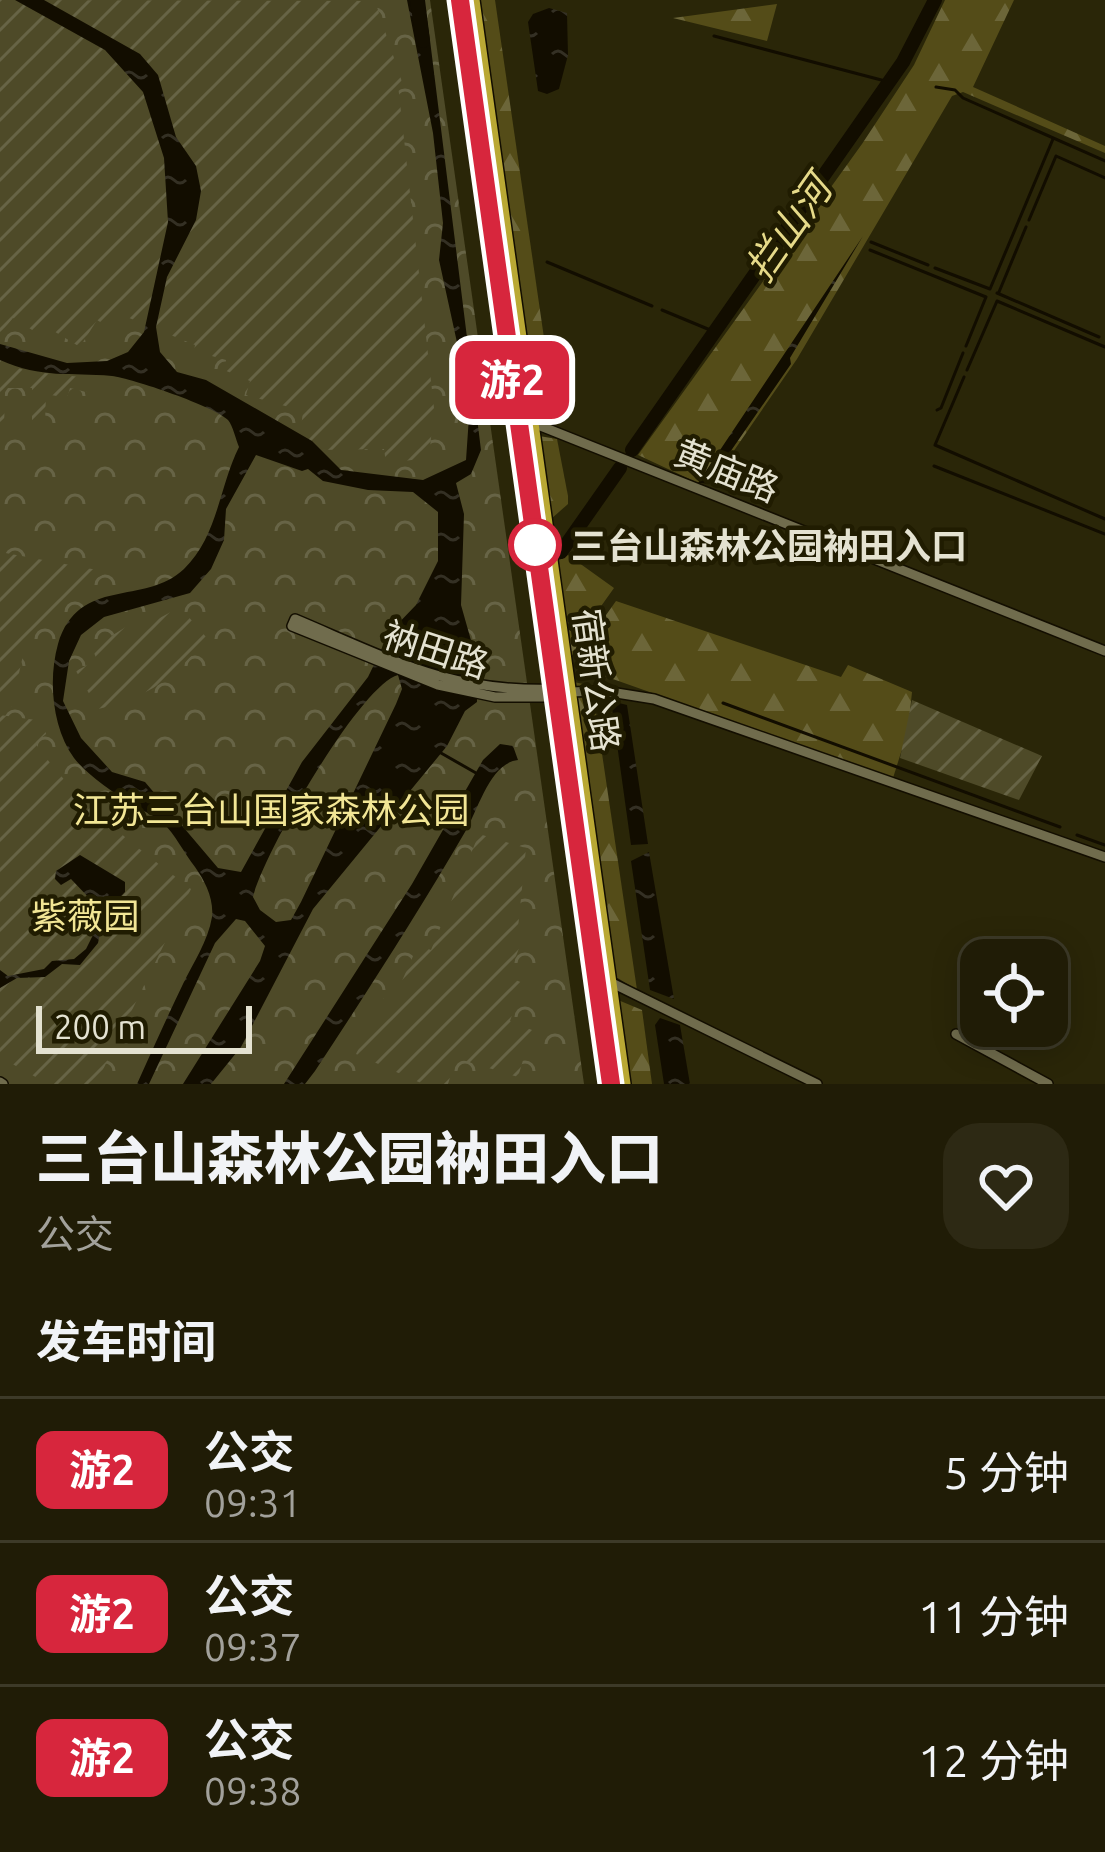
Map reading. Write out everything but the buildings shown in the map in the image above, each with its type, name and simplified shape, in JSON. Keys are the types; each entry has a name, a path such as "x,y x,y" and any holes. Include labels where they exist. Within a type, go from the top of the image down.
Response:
{"highway":[{"name":"宿新公路","path":"460,0 623,1084"},
{"name":"宿新公路","path":"472,0 611,1084"}],"street":[{"name":"黄庙路","path":"528,421 1105,651"},
{"name":"衲田路","path":"294,623 373,656 496,693 604,692 654,699 1105,857"},
{"path":"608,981 817,1084"},
{"path":"956,1034 1048,1084"}],"green space":[{"name":"江苏三台山国家森林公园","path":"0,0 430,0 584,1084 0,1084"},
{"path":"0,0 375,1 402,82 398,85 434,408 429,458 386,463 384,449 319,450 300,436 303,411 246,395 250,381 224,370 226,360 194,351 195,345 117,313 110,328 97,320 80,347 52,330 45,338 13,318 0,334"},
{"path":"476,0 495,0 553,400 550,411 537,410 533,403"},
{"path":"945,0 1014,0 973,87 1105,146 1105,153 963,92 952,96 797,359 711,484 698,483 638,455 862,144 914,65"},
{"path":"777,4 767,41 673,18"},
{"path":"0,360 26,371 90,378 86,392 70,388 67,398 46,394 45,423 32,423 32,388 5,388 4,430 0,430"},
{"path":"539,436 557,439 568,496 568,504 551,519"},
{"path":"0,552 108,572 68,597 36,631 22,660 11,707 0,706"},
{"path":"568,555 614,588 579,637 589,639 616,601 841,677 848,665 912,692 908,730 893,778 593,672 597,664 571,654 569,630 578,618 565,627 556,562"},
{"path":"180,607 206,637 196,651 146,692 98,709 76,671 97,660 92,648 150,612 156,620"},
{"path":"574,682 592,686 637,990 616,977"},
{"path":"912,700 1042,756 1019,800 900,758"},
{"name":"紫薇园","path":"0,715 43,721 46,734 35,743 70,786 191,889 96,1084 48,1084 0,1057"},
{"path":"479,834 526,848 518,928 526,930 508,977 523,983 510,1021 532,1030 518,1077 456,1058 448,1084 423,1084 356,1054 384,998 393,1001 418,945 431,950"},
{"path":"618,1000 642,1010 652,1084 629,1084"}],"water":[{"path":"15,0 44,0 140,54 158,75 176,137 196,166 201,191 196,220 167,277 156,327 160,352 177,372 206,380 312,441 341,470 423,480 466,460 470,402 439,260 443,223 433,133 407,0 413,0 418,31 424,23 420,0 425,0 481,450 471,474 456,483 464,514 461,605 476,658 477,702 465,711 447,746 313,909 241,1047 211,1084 183,1084 265,946 245,921 236,919 215,943 149,1084 137,1084 204,943 212,904 202,878 167,827 101,783 74,758 57,718 53,672 58,644 81,609 168,580 195,556 211,526 239,447 228,420 173,394 112,376 43,372 0,360 0,344 67,363 107,361 128,352 144,332 168,222 164,158 143,92 105,50","holes":["256,455 308,469 323,481 413,492 438,512 438,561 416,605 390,632 368,677 302,762 241,872 218,868 145,782 112,772 81,738 63,701 69,661 81,635 104,617 190,593 211,569 224,540 226,509","398,675 402,689 396,704 301,902 291,920 276,922 260,910 253,897 274,846 338,739 381,686"]},
{"path":"549,8 567,13 568,55 559,89 547,94 538,91 528,22 533,14"},
{"path":"863,236 790,358 791,364 708,484 698,483"},
{"path":"611,701 627,705 648,844 631,845"},
{"path":"500,744 513,746 518,760 500,769 486,788 429,892 315,1071 305,1084 284,1084 412,884 483,760"},
{"path":"649,852 674,999 650,990 631,861"},
{"path":"80,855 125,882 125,892 104,914 98,943 80,965 62,964 45,977 17,978 0,988 0,970 8,976 44,969 52,961 74,959 86,949 94,933 90,899 71,879 61,885 55,879 56,871"},
{"path":"660,1018 680,1025 690,1084 664,1084 655,1025"}],"waterway":[{"path":"417,0 423,41"},
{"name":"拦山河","path":"632,450 903,62 935,0"},
{"path":"714,36 889,82"},
{"path":"936,87 955,90 963,98 1105,161"},
{"path":"935,268 990,289 1053,139"},
{"path":"1029,220 1056,156 1105,178"},
{"path":"999,292 1026,227"},
{"path":"871,242 928,265"},
{"path":"870,250 986,297 966,346"},
{"path":"547,262 652,306"},
{"path":"997,293 1099,337"},
{"path":"967,370 997,301 1105,347"},
{"path":"662,310 715,332"},
{"path":"937,410 963,353"},
{"path":"964,377 935,445 1105,519"},
{"path":"934,466 1105,534"},
{"name":"拦山河","path":"561,552 620,468"},
{"path":"723,703 1060,827"},
{"path":"441,753 476,773"},
{"path":"1077,835 1105,845"}],"bus line":[{"name":"游2","path":"460,0 611,1084"}],"place":[{"name":"三台山森林公园衲田入口","path":"535,545"}]}
